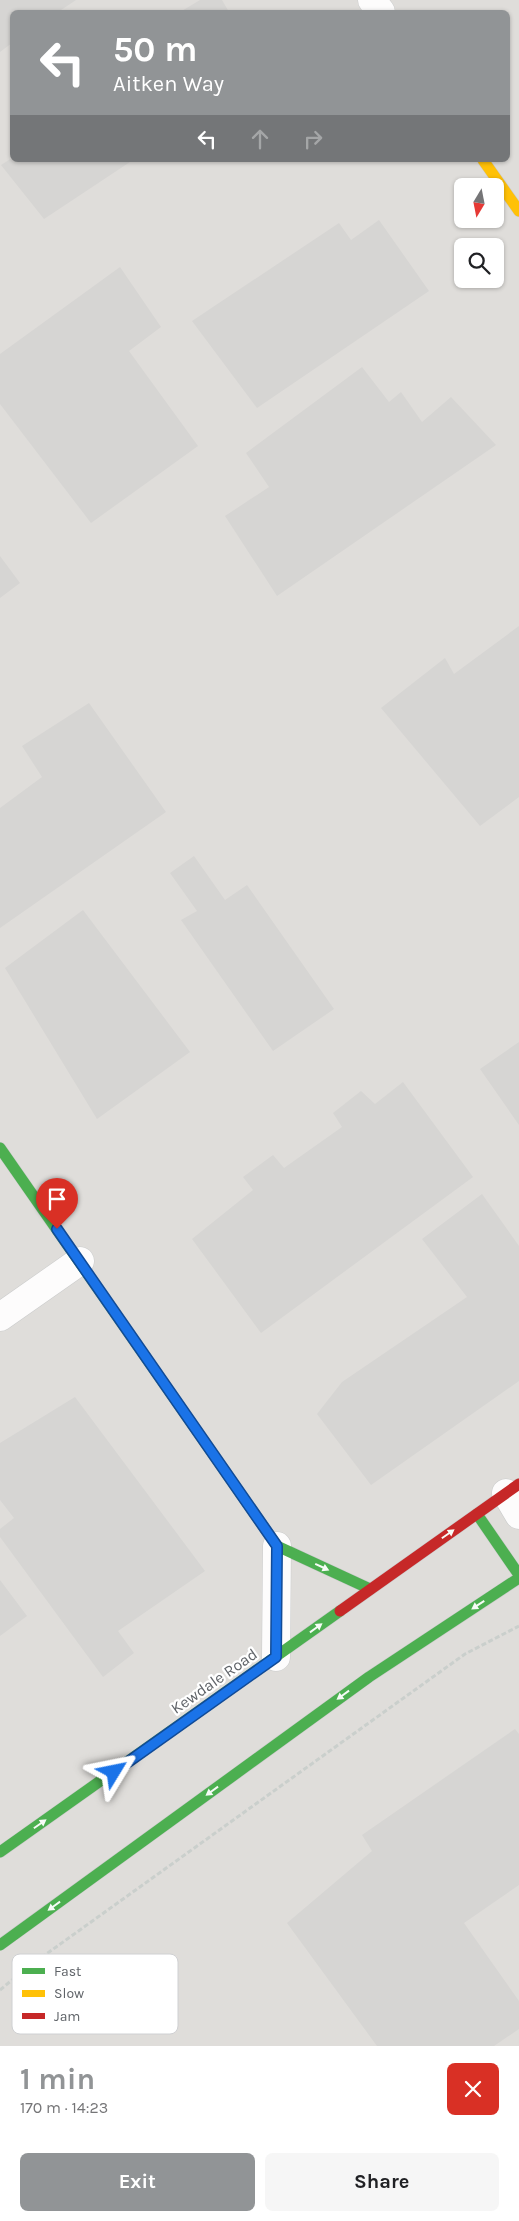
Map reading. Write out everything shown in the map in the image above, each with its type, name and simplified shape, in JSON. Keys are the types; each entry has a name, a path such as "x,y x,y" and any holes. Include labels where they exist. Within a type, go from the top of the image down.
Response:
{"main road":[{"path":"484,162 519,212"},
{"path":"0,1148 277,1546 370,1589"},
{"name":"Kewdale Road","path":"0,1852 477,1514 515,1497"},
{"path":"0,1945 369,1677 519,1577 477,1514"}],"street":[{"path":"0,1317 80,1261"},
{"path":"276,1657 277,1546"}],"path":[{"path":"46,1954 464,1654 519,1626"},
{"path":"0,1990 12,1980"}],"shaded area":[{"path":"0,0 519,0 519,2046 0,2046"}],"building":[{"path":"0,0 76,0 61,10 10,10 10,44 0,52"},
{"path":"200,0 222,0 228,10 183,10"},
{"path":"10,159 10,162 130,162 44,219 1,165"},
{"path":"379,220 429,291 257,408 192,321 339,223 351,240"},
{"path":"120,267 161,327 129,351 198,446 91,523 0,404 0,354"},
{"path":"362,367 389,402 401,392 422,422 451,397 496,445 277,596 225,516 269,487 246,453"},
{"path":"0,556 20,583 0,598"},
{"path":"519,626 519,797 480,826 381,708 445,658 454,674"},
{"path":"89,703 166,812 0,928 0,808 42,777 22,746"},
{"path":"194,856 225,900 247,885 334,1009 273,1051 181,920 197,911 170,873"},
{"path":"83,910 190,1052 97,1119 5,968"},
{"path":"519,1042 519,1125 480,1069"},
{"path":"403,1082 473,1177 261,1333 192,1239 253,1190 243,1177 273,1155 284,1168 342,1127 333,1113 361,1091 375,1104"},
{"path":"482,1194 519,1246 519,1381 371,1485 317,1414 342,1382 467,1297 422,1239"},
{"path":"75,1397 205,1571 118,1631 134,1653 103,1677 0,1537 0,1529 14,1518 0,1500 0,1443"},
{"path":"0,1580 27,1616 0,1636"},
{"path":"515,1729 519,1734 519,1885 464,1923 519,2001 519,2029 494,2046 377,2046 287,1923 372,1851 362,1835"}],"traffic: fast":[{"path":"0,1148 277,1546 370,1589"},
{"path":"477,1514 519,1575"},
{"path":"0,1945 369,1677 519,1578"},
{"path":"0,1852 340,1611"}],"traffic: slow":[{"path":"484,162 519,211"}],"traffic: jam":[{"path":"340,1611 519,1484"}],"route":[{"path":"57,1229 277,1546 276,1657 114,1772"}]}
